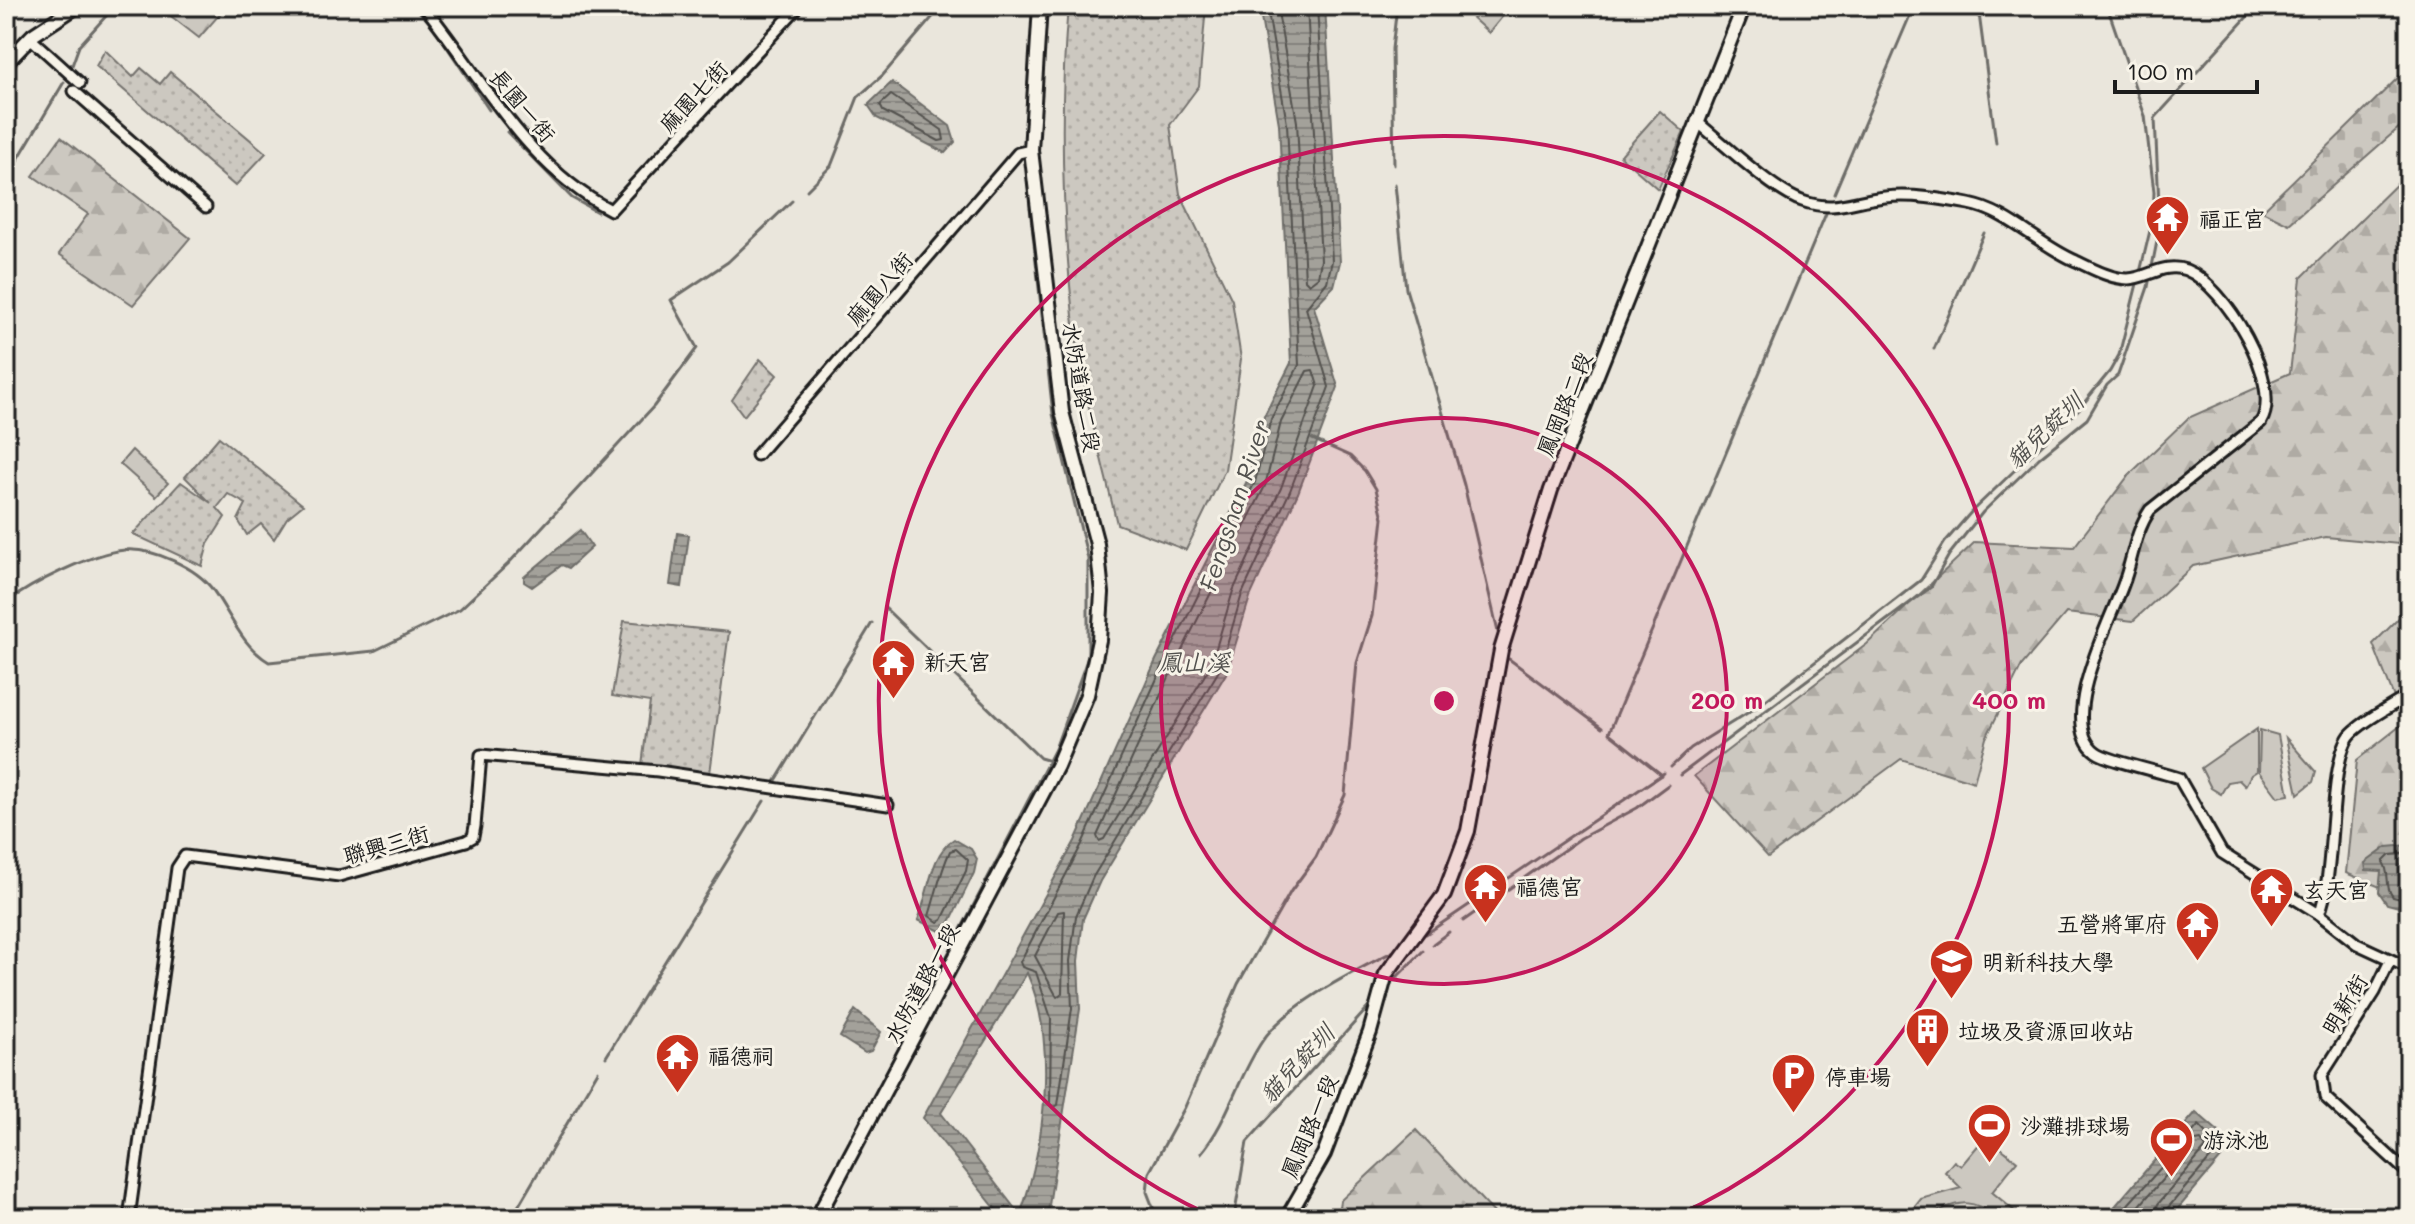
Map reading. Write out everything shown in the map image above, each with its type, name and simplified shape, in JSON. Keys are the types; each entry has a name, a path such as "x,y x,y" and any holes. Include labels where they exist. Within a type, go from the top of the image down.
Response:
{"street":[{"path":"6,63 30,38 77,6"},
{"name":"長園一街","path":"424,6 502,114 573,189 611,210"},
{"name":"麻園七街","path":"611,210 799,6"},
{"name":"水防道路二段","path":"1040,6 1025,151 1062,412 1097,544 1102,593 1099,640 1087,695 1057,766"},
{"name":"鳳岡路二段","path":"1381,988 1386,974 1444,895 1468,831 1501,650 1551,490 1744,6"},
{"path":"30,38 77,87 206,207"},
{"name":"明新街","path":"1696,121 1799,201 1831,208 1884,197 1973,205 1994,213 2057,253 2129,279 2176,267 2190,272 2211,288 2231,311 2250,343 2268,398 2267,412 2261,422 2150,510 2139,526 2125,582 2100,641 2081,704 2083,735 2097,753 2179,778 2222,853 2319,914 2357,944 2390,961 2375,992 2322,1075 2322,1085 2325,1097 2409,1174"},
{"name":"麻園八街","path":"757,455 1025,151"},
{"path":"2319,914 2330,880 2340,755 2350,734 2409,695"},
{"name":"聯興三街","path":"129,1218 177,868 185,856 339,876 466,841 473,837 475,826 481,755 658,771 888,805"},
{"name":"水防道路一段","path":"817,1218 1057,766"},
{"path":"2390,961 2409,968"},
{"name":"鳳岡路一段","path":"1287,1218 1324,1154 1381,988"}],"green space":[{"path":"158,6 222,6 225,8 199,38"},
{"path":"1068,6 1206,6 1199,86 1170,125 1180,194 1232,300 1241,359 1225,470 1186,550 1117,524 1086,394 1073,316 1064,200 1063,83"},
{"path":"1459,6 1511,6 1489,33"},
{"path":"105,50 133,77 141,68 160,84 170,72 266,153 235,186 96,66"},
{"path":"2409,67 2409,119 2289,224 2262,211"},
{"path":"1660,111 1684,132 1658,189 1620,156"},
{"path":"61,137 190,238 133,305 59,254 88,214 33,176"},
{"path":"2409,172 2409,545 2326,537 2193,566 2133,621 2066,613 2022,665 1986,738 1974,782 1901,759 1768,857 1694,776 1867,644 1975,542 2074,547 2129,475 2188,418 2290,373 2301,278"},
{"path":"760,359 777,375 744,416 732,400"},
{"path":"219,437 303,505 287,518 274,539 261,524 247,535 238,520 246,504 228,494 217,508 225,517 208,544 202,566 133,534 181,482 211,503 185,477"},
{"path":"132,450 168,483 156,496 120,464"},
{"path":"2409,608 2409,888 2397,894 2346,873 2357,760 2404,723 2373,644"},
{"path":"624,621 729,632 710,773 642,765 650,702 612,696"},
{"path":"2257,729 2257,771 2245,786 2239,780 2228,782 2221,794 2211,788 2201,768"},
{"path":"2260,730 2278,735 2289,795 2278,797 2259,772"},
{"path":"2286,738 2316,772 2313,782 2298,794"},
{"path":"1416,1130 1497,1218 1337,1218 1340,1201"},
{"path":"1986,1136 2017,1161 1992,1192 2023,1218 1997,1218 1972,1204 1961,1203 1920,1217 1906,1218 1921,1199 1961,1188 1945,1172 1954,1161 1961,1166"}],"water":[{"name":"鳳山溪","path":"1259,6 1325,6 1340,262 1334,286 1314,307 1338,387 1298,493 1250,597 1227,672 1100,881 1083,919 1078,961 1080,1009 1047,1218 1003,1218 923,1118 1075,841 1156,660 1248,479 1264,416 1291,363 1279,124","holes":["1027,973 1037,1000 1045,1061 1044,1094 1036,1157 1020,1215 941,1113"]},
{"path":"892,82 950,126 955,142 945,153 877,118 868,105"},
{"path":"580,530 592,547 569,568 562,565 532,587 524,582 524,577"},
{"path":"677,533 689,535 682,587 670,585"},
{"path":"954,839 971,849 977,859 974,873 946,930 940,931 918,920 935,864 946,845"},
{"path":"2409,845 2409,906 2406,909 2387,904 2379,892 2381,871 2366,870 2365,863 2387,847"},
{"path":"855,1010 881,1032 871,1051 865,1053 840,1037"},
{"name":"游泳池","path":"2196,1112 2233,1144 2170,1218 2119,1218 2111,1211"}],"waterway":[{"path":"70,71 79,46 115,6"},
{"path":"414,6 433,26 489,110"},
{"path":"807,190 831,166 858,97 883,75 942,6"},
{"path":"1394,165 1392,49 1397,6"},
{"path":"1834,194 1914,6"},
{"path":"1978,6 1996,143"},
{"path":"1671,767 1691,748 1757,707 1921,580 1945,542 1973,510 2079,409 2110,371 2119,355 2142,264 2153,218 2154,192 2145,116 2107,6"},
{"name":"貓兒錠圳","path":"1680,775 1931,587 1949,555 1983,512 2040,457 2087,419 2107,385 2118,375 2148,287 2160,226 2155,118 2257,6"},
{"path":"849,1144 1055,749 1088,657 1088,559 1053,414 1030,207 1025,146 1034,11"},
{"path":"17,161 64,82"},
{"path":"507,132 572,198 597,212"},
{"path":"1395,184 1406,289 1464,485 1498,632"},
{"path":"6,603 46,578 96,557 125,550 148,552 185,567 205,582 251,647 269,662 374,651 460,609 508,564 654,406 697,348 671,300 728,262 792,201"},
{"path":"1662,775 1609,733 1827,211"},
{"path":"1934,349 1984,233"},
{"path":"1157,1218 1147,1192 1149,1173 1185,1107 1238,984 1291,891 1316,857 1345,795 1357,663 1372,616 1383,518 1376,489 1365,471 1350,456 1312,439"},
{"path":"885,608 1040,758 1047,760"},
{"path":"775,782 872,623"},
{"path":"1509,659 1602,728"},
{"path":"1426,934 1664,773"},
{"name":"貓兒錠圳","path":"1463,921 1581,838 1637,808 1668,785"},
{"path":"606,1057 764,801"},
{"name":"貓兒錠圳","path":"1433,944 1449,932"},
{"path":"1201,1153 1219,1126 1254,1054 1275,1026 1326,988 1400,948"},
{"name":"貓兒錠圳","path":"1388,986 1423,951"},
{"name":"貓兒錠圳","path":"1234,1218 1247,1142 1374,1001"},
{"path":"515,1218 516,1210 598,1071"},
{"path":"809,1218 841,1159"}],"place":[{"name":"福正宫","path":"2168,257"},
{"name":"新天宫","path":"893,700"},
{"name":"福德宫","path":"1485,925"},
{"name":"玄天宮","path":"2272,928"},
{"name":"五營將軍府","path":"2198,962"},
{"name":"明新科技大學","path":"1951,1000"},
{"name":"垃圾及資源回收站","path":"1927,1069"},
{"name":"福德祠","path":"677,1094"},
{"name":"停車場","path":"1794,1115"},
{"name":"沙灘排球場","path":"1989,1164"},
{"name":"游泳池","path":"2172,1178"}],"water label":[{"name":"Fengshan River","path":"1234,505"}]}
